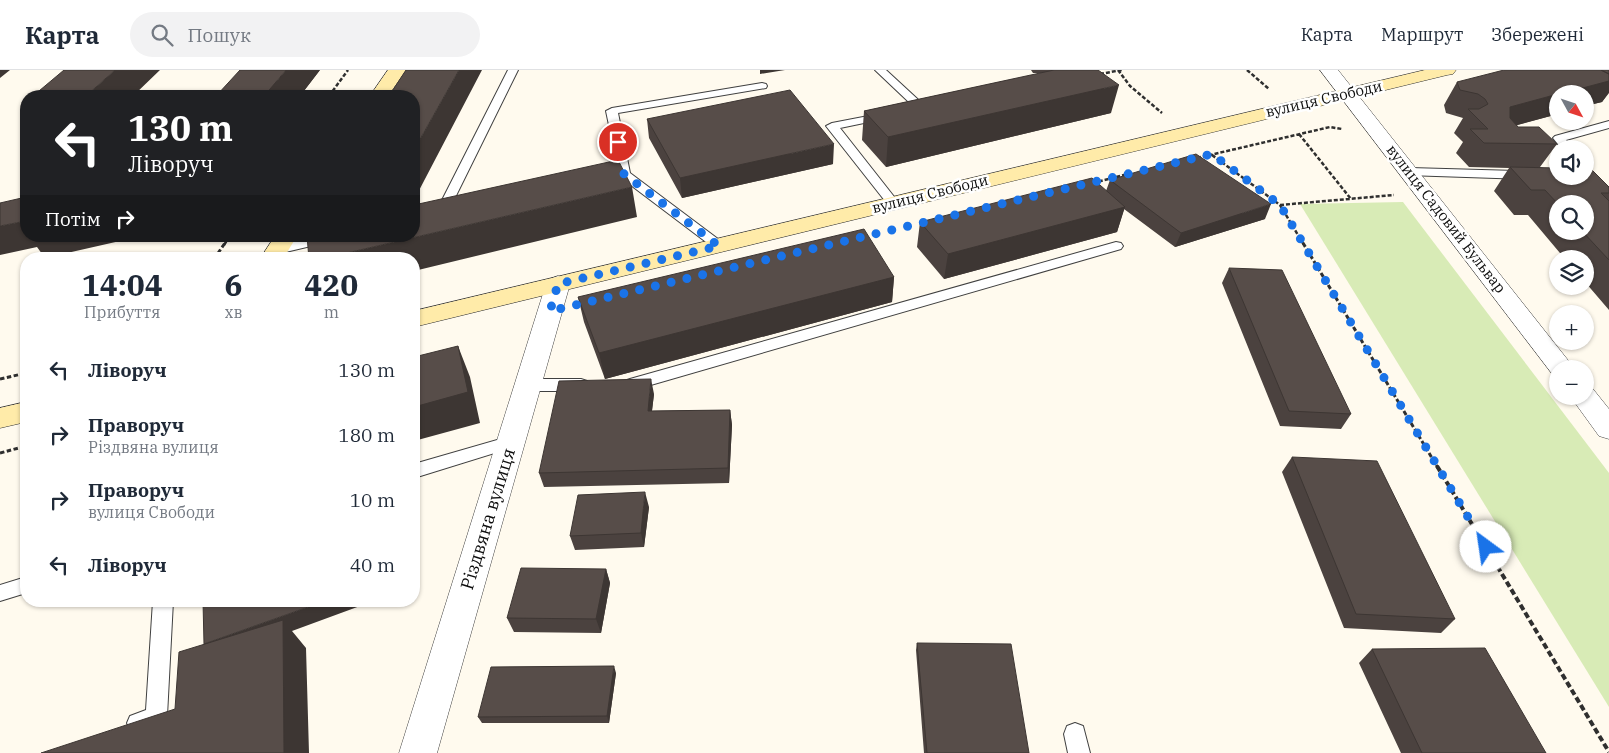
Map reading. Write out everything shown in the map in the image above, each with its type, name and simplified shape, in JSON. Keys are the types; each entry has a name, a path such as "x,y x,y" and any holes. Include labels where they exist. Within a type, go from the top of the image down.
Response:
{"main road":[{"path":"383,90 397,70"},
{"name":"вулиця Свободи","path":"420,318 1447,70"},
{"path":"0,418 20,413"}],"street":[{"name":"вулиця Садовий Бульвар","path":"1329,70 1555,360"},
{"name":"Різдвяна вулиця","path":"418,753 558,284"},
{"path":"1590,405 1609,429"}],"lane":[{"path":"460,208 437,213 513,70"},
{"path":"880,70 926,108 832,126 893,203"},
{"path":"719,246 620,175 612,111 762,86"},
{"path":"1561,140 1559,138 1609,124"},
{"path":"1410,172 1549,176"},
{"path":"278,248 307,242"},
{"path":"612,385 631,385 1116,246"},
{"path":"528,386 594,385"},
{"path":"420,469 511,442"},
{"path":"0,593 20,587"},
{"path":"119,729 156,716 163,607"}],"path":[{"path":"333,90 348,70"},
{"path":"1092,76 1120,70 1130,86 1185,132"},
{"path":"1247,70 1274,93"},
{"path":"1192,159 1330,127 1345,130"},
{"path":"1299,134 1351,199"},
{"path":"1212,154 1280,205 1609,752"},
{"path":"1085,184 1134,173"},
{"path":"1280,205 1396,195"},
{"path":"0,379 20,374"},
{"path":"0,453 20,448"}],"green space":[{"path":"1403,202 1549,394 1549,405 1557,405 1609,473 1609,707 1300,204"}],"building":[{"path":"64,70 115,70 93,90 40,90"},
{"path":"240,70 286,70 269,90 222,90"},
{"path":"406,70 459,70 420,139 420,90 393,90"},
{"path":"1054,70 1098,70 1119,85 888,137 864,111"},
{"path":"1504,70 1601,70 1609,74 1609,81 1594,85 1549,85 1549,96 1510,107 1510,118 1518,127 1539,127 1553,140 1549,140 1549,144 1484,143 1470,129 1488,129 1468,109 1479,109 1488,104 1478,94 1460,90 1457,82"},
{"path":"1601,70 1609,70 1609,74"},
{"path":"790,90 834,144 680,178 647,119"},
{"path":"1196,154 1271,204 1181,233 1110,180"},
{"path":"618,160 632,187 420,236 420,204"},
{"path":"1510,167 1549,168 1549,185 1594,185 1594,172 1609,187 1609,193 1601,193 1609,201 1609,260 1590,240 1594,240 1594,195 1550,195 1545,190 1531,190"},
{"path":"1092,178 1125,207 948,254 920,222"},
{"path":"20,198 20,222 0,226 0,203"},
{"path":"864,229 894,277 599,353 578,297"},
{"path":"308,242 394,242 351,252 308,252"},
{"path":"1229,268 1282,270 1351,414 1289,411"},
{"path":"458,346 468,392 420,405 420,356"},
{"path":"651,379 648,411 730,410 728,468 539,473 559,381"},
{"path":"1292,457 1377,461 1455,619 1356,614"},
{"path":"645,492 641,533 570,536 578,495"},
{"path":"521,568 606,569 596,619 507,618"},
{"path":"203,607 308,607 204,644"},
{"path":"283,620 284,753 41,753 175,709 179,652"},
{"path":"917,643 1011,644 1029,753 927,753"},
{"path":"1485,648 1546,753 1422,753 1372,649"},
{"path":"614,666 607,716 478,717 491,667"}],"route":[{"path":"618,142 624,174 719,246 558,284 550,311 1212,154 1280,205 1486,547"}]}
